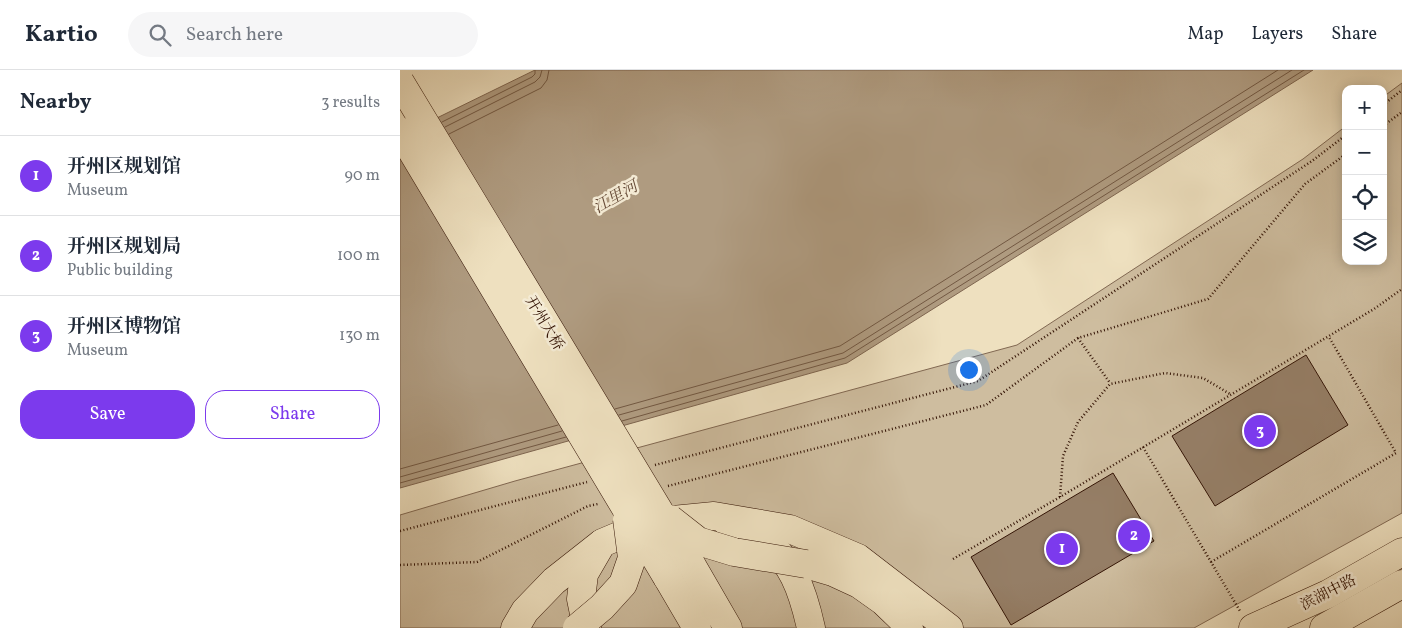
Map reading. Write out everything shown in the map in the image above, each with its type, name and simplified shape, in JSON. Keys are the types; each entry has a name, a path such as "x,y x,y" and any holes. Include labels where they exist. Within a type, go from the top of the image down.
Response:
{"main road":[{"name":"开州大桥","path":"400,82 661,498 691,564 728,628"},
{"name":"开州大桥","path":"400,131 697,628"},
{"path":"661,498 698,541 734,552 806,564 833,572 859,584 883,601 910,628"},
{"path":"577,628 602,608 623,584 632,558 625,508"},
{"path":"714,516 759,537 780,554 795,576 805,602 811,628"},
{"path":"516,628 525,611 554,581 602,543 652,522 714,516 790,529 858,558 948,628"},
{"path":"587,628 581,599 584,574 602,543"},
{"name":"滨湖中路","path":"1246,620 1328,594 1402,552"},
{"name":"滨湖中路","path":"1324,628 1402,584"}],"path":[{"path":"1387,102 1402,90"},
{"path":"1387,123 1402,112"},
{"path":"650,466 978,381 1312,161 1342,138"},
{"path":"661,498 986,405 1078,338 1208,299 1305,184 1342,157"},
{"path":"953,559 1374,309 1402,289"},
{"path":"1211,562 1396,452 1329,336"},
{"path":"1078,338 1110,384"},
{"path":"1060,497 1063,456 1078,422 1110,384 1165,373 1203,378 1231,394"},
{"path":"1143,447 1246,620"},
{"path":"400,531 593,481"},
{"path":"400,564 477,562 588,506 598,504"}],"shaded area":[{"path":"1402,83 1402,513 1194,628 400,628 400,515 515,481 1017,345 1303,159 1342,129 1342,265 1387,265 1387,94"}],"water":[{"name":"江里河","path":"535,70 1313,70 847,363 400,488 400,136"}],"building":[{"path":"1306,355 1348,425 1215,506 1172,436"},
{"path":"1113,473 1154,541 1011,625 971,557"}],"place":[{"name":"开州区博物馆","path":"1260,431"},
{"name":"开州区规划局","path":"1134,536"},
{"name":"开州区规划馆","path":"1062,549"}]}
